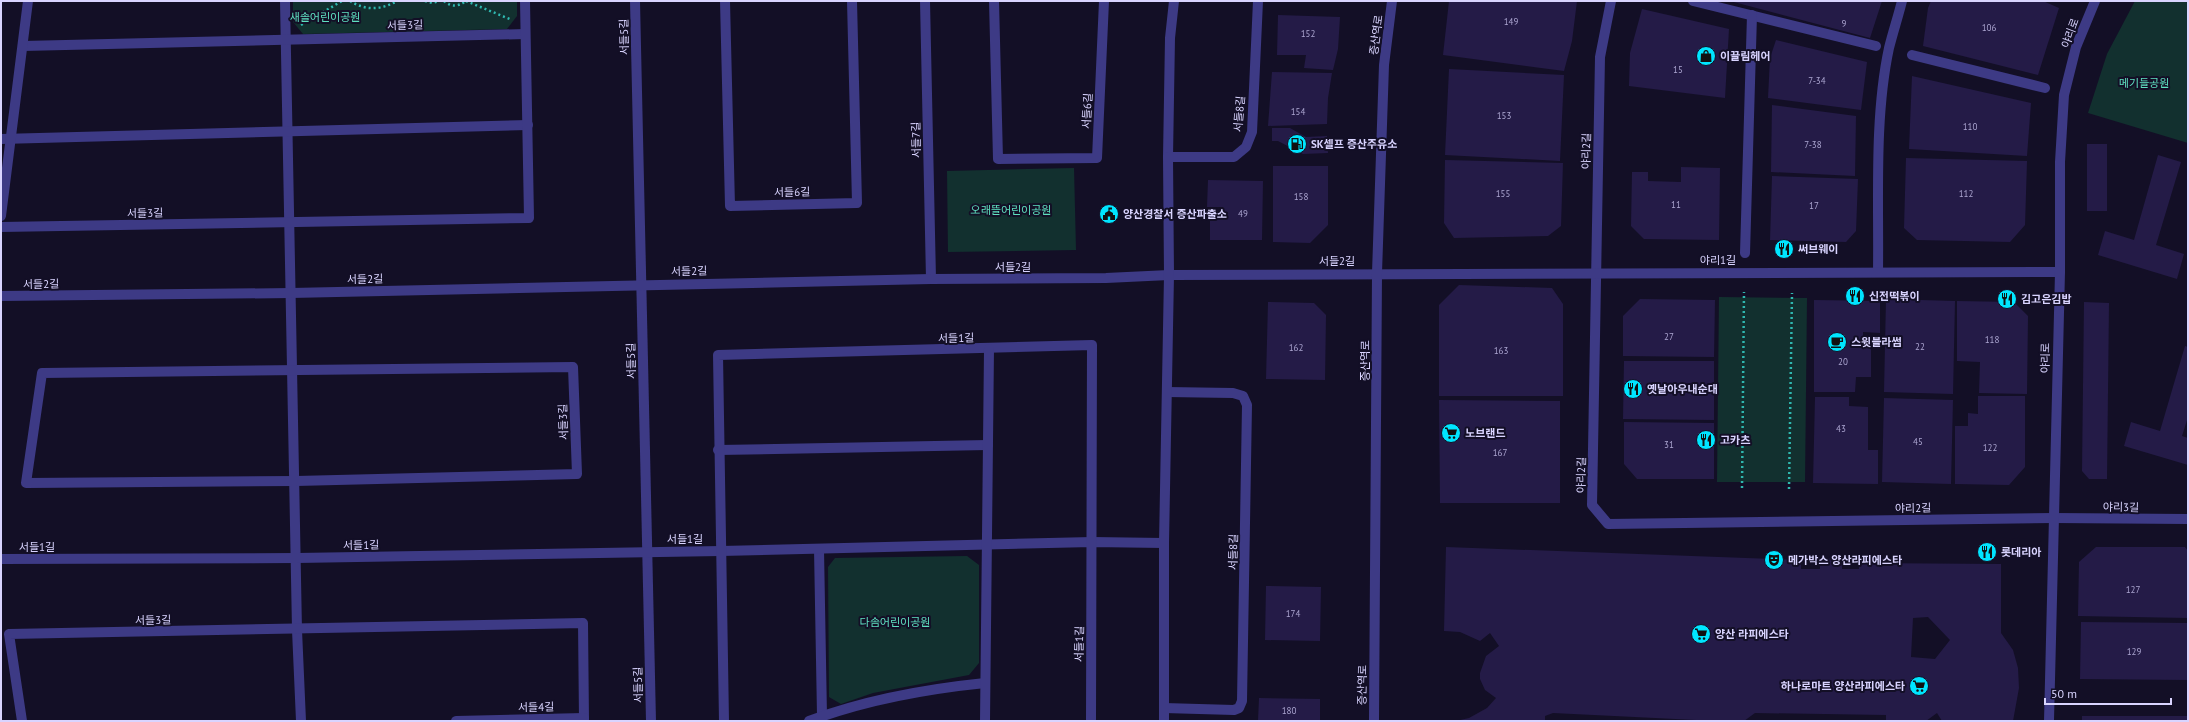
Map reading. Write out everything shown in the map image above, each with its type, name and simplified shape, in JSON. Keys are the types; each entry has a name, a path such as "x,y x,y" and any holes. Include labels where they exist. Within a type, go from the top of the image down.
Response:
{"street":[{"path":"1,216 6,139 23,46 28,1"},
{"path":"285,1 296,481 297,630 301,721"},
{"path":"6,139 528,125 525,1"},
{"name":"서들5길","path":"635,1 651,721"},
{"name":"서들6길","path":"725,1 730,206 856,203 852,1"},
{"name":"서들7길","path":"925,1 931,279"},
{"name":"서들6길","path":"994,1 998,159 1097,158 1104,1"},
{"path":"1164,721 1164,543 1169,275 1168,157 1170,38 1174,1"},
{"name":"서들8길","path":"1168,157 1234,157 1246,147 1252,132 1258,1"},
{"name":"증산역로","path":"1374,721 1377,273 1384,64 1392,1"},
{"name":"야리2길","path":"1611,1 1600,57 1592,506 1608,524 2053,518"},
{"path":"1693,1 1876,46"},
{"path":"1878,272 1880,150 1883,100 1889,49 1902,1"},
{"name":"야리로","path":"2049,721 2060,272 2060,162 2064,95 2076,47 2095,1"},
{"path":"1745,253 1752,15"},
{"name":"서들3길","path":"23,46 285,41 525,34"},
{"path":"1912,55 2045,88"},
{"name":"서들3길","path":"1,227 290,224 529,218 528,125"},
{"name":"야리1길","path":"1377,273 2060,272"},
{"name":"서들2길","path":"1,296 291,293 641,284 1377,273"},
{"name":"서들1길","path":"724,721 718,450 718,355 989,349 1092,345 1090,721"},
{"path":"985,721 989,349"},
{"name":"서들3길","path":"573,366 577,474 296,481 26,483 42,373 293,371 573,366"},
{"name":"서들8길","path":"1164,708 1234,710 1239,708 1242,701 1247,405 1243,396 1233,393 1167,392"},
{"path":"718,450 988,445"},
{"name":"야리3길","path":"2053,518 2188,520"},
{"name":"서들1길","path":"1,559 297,558 647,551 721,551 1092,542 1164,543"},
{"path":"819,549 822,716"},
{"name":"서들3길","path":"22,721 9,634 297,630 583,623 584,719"},
{"path":"809,721 822,716 898,696 944,687 985,683"},
{"name":"서들4길","path":"456,721 584,719"}],"path":[{"path":"297,28 342,1"},
{"path":"350,1 359,6 372,9 385,7 397,1"},
{"path":"425,1 439,1"},
{"path":"444,1 451,6 457,6 466,1 510,18 514,22"},
{"path":"1742,488 1744,292"},
{"path":"1789,489 1792,293"}],"green space":[{"name":"새솔어린이공원","path":"293,1 517,1 517,16 507,29 303,34 293,22"},
{"name":"메기들공원","path":"2135,1 2188,1 2188,143 2088,113 2107,54"},
{"name":"오래뜰어린이공원","path":"1074,168 1076,250 948,252 947,171"},
{"path":"1719,297 1807,298 1805,482 1717,482"},
{"name":"다솜어린이공원","path":"967,556 979,565 979,663 969,675 873,693 841,704 829,697 828,567 835,558"}],"building":[{"path":"1449,1 1577,1 1572,41 1564,71 1443,55"},
{"path":"1730,1 1882,1 1870,38"},
{"path":"1931,1 2043,1 2059,8 2038,75 1923,46 1928,8"},
{"path":"1642,9 1729,29 1725,98 1629,86 1630,53"},
{"path":"1278,15 1340,17 1338,49 1333,70 1304,68 1306,55 1277,55"},
{"path":"1776,40 1867,62 1861,110 1768,98 1770,58"},
{"path":"1449,69 1564,75 1560,161 1445,155"},
{"path":"1272,72 1332,73 1328,98 1327,124 1268,126"},
{"path":"1912,76 2031,103 2027,156 1909,149"},
{"path":"1772,105 1856,116 1855,176 1771,172"},
{"path":"1272,128 1290,128 1306,137 1327,136 1328,153 1303,154 1278,141 1272,141"},
{"path":"2087,144 2107,144 2107,211 2087,211"},
{"path":"2158,155 2181,162 2156,245 2184,254 2177,279 2098,255 2105,231 2134,240"},
{"path":"1906,158 2027,161 2025,225 2010,242 1917,240 1904,228"},
{"path":"1445,160 1563,163 1561,226 1548,236 1454,238 1444,223"},
{"path":"1273,166 1328,166 1328,225 1310,243 1273,242"},
{"path":"1681,167 1720,168 1719,240 1644,239 1631,226 1632,172 1648,172 1648,181 1681,182"},
{"path":"1772,176 1858,179 1856,231 1846,242 1770,240"},
{"path":"1208,180 1263,181 1262,240 1210,240 1210,219 1223,219 1223,207 1207,207"},
{"path":"1459,285 1552,288 1563,304 1563,396 1439,396 1439,305"},
{"path":"1640,299 1715,300 1714,357 1623,356 1623,316"},
{"path":"1886,299 1955,301 1953,394 1884,392"},
{"path":"1814,300 1880,301 1880,333 1863,332 1863,345 1871,346 1871,377 1856,377 1855,392 1814,392"},
{"path":"1957,301 2014,302 2028,316 2027,394 1979,393 1980,362 1957,361"},
{"path":"1268,302 1314,303 1326,315 1325,380 1266,379"},
{"path":"2084,302 2109,303 2107,479 2089,479 2082,471"},
{"path":"2185,346 2188,347 2188,417 2182,436 2188,438 2188,465 2124,446 2131,422 2160,431"},
{"path":"1624,361 1714,361 1714,420 1623,419"},
{"path":"1978,396 2025,396 2025,467 2009,485 1955,484 1955,426 1968,426 1968,413 1978,414"},
{"path":"1815,397 1849,397 1849,406 1868,407 1868,450 1878,450 1878,484 1813,483"},
{"path":"1884,398 1953,400 1951,484 1882,482"},
{"path":"1439,400 1560,401 1560,503 1440,503"},
{"path":"1624,422 1714,423 1714,479 1637,479 1624,464"},
{"name":"양산 라피에스타","path":"1446,547 1801,560 1801,569 1820,569 1820,558 1842,559 1842,569 1859,569 1859,563 2001,564 2001,633 2013,650 2018,668 2019,688 2013,721 1942,721 1937,713 1926,721 1886,721 1886,715 1755,713 1744,721 1716,721 1553,713 1545,716 1545,721 1456,721 1469,718 1487,708 1496,698 1485,690 1480,679 1480,673 1486,656 1499,646 1490,633 1480,641 1460,632 1444,631","holes":["1928,617 1950,640 1935,659 1911,657 1913,618"]},
{"path":"2096,547 2185,547 2188,551 2188,618 2078,616 2079,562"},
{"path":"1266,586 1321,587 1320,641 1265,640"},
{"path":"2081,622 2188,623 2188,680 2080,679"},
{"path":"1259,698 1320,699 1320,721 1258,721"},
{"path":"2082,716 2188,716 2188,721 2082,721"}],"place":[{"name":"이끌림헤어","path":"1706,56"},
{"name":"SK셀프 증산주유소","path":"1297,144"},
{"name":"양산경찰서 증산파출소","path":"1109,214"},
{"name":"써브웨이","path":"1784,249"},
{"name":"신전떡볶이","path":"1855,296"},
{"name":"김고은김밥","path":"2007,299"},
{"name":"스윗블라썸","path":"1837,342"},
{"name":"옛날아우내순대","path":"1633,389"},
{"name":"노브랜드","path":"1451,433"},
{"name":"고카츠","path":"1706,440"},
{"name":"롯데리아","path":"1987,552"},
{"name":"메가박스 양산라피에스타","path":"1774,560"},
{"name":"양산 라피에스타","path":"1701,634"},
{"name":"하나로마트 양산라피에스타","path":"1919,686"}]}
